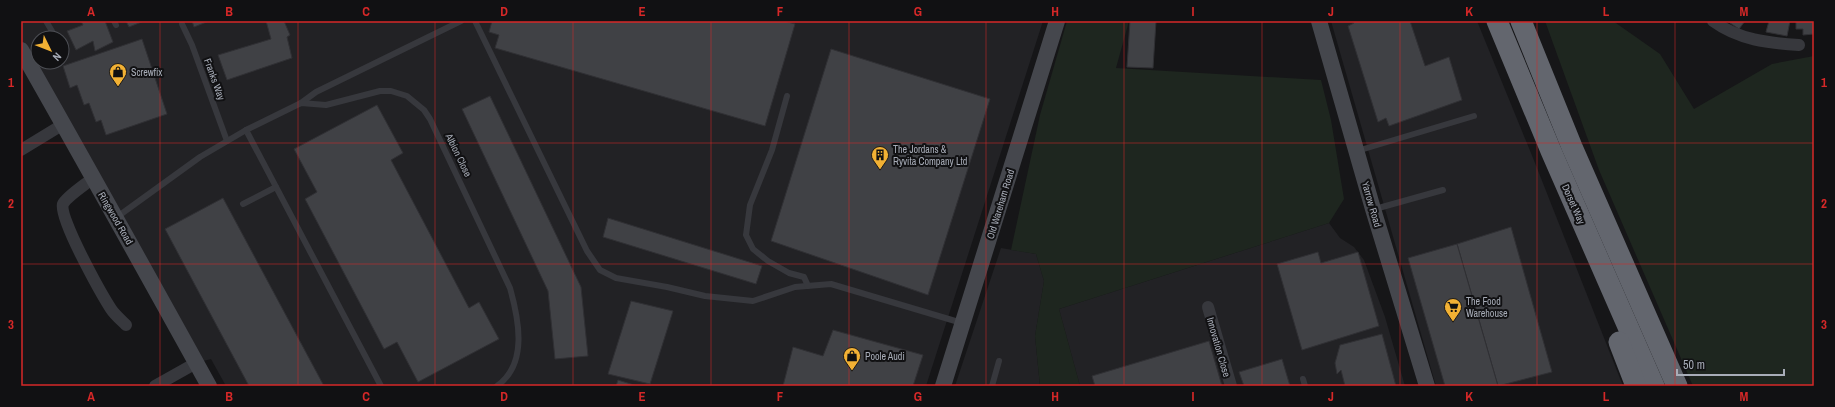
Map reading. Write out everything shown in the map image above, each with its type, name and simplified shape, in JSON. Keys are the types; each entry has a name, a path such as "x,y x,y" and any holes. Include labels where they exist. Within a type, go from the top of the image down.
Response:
{"highway":[{"path":"1489,21 1508,73 1636,386"},
{"name":"Dorset Way","path":"1497,21 1548,144 1654,386"},
{"path":"1521,21 1572,147 1678,386"}],"street":[{"name":"Old Wareham Road","path":"943,386 1057,21"},
{"name":"Yarrow Road","path":"1319,21 1373,209 1427,386"},
{"path":"1713,21 1734,33 1760,41 1799,44"},
{"name":"Ringwood Road","path":"21,50 30,60"},
{"name":"Ringwood Road","path":"37,70 62,125 117,217 209,386"},
{"path":"21,150 62,125"},
{"path":"93,178 64,203 62,210 73,238 101,292 112,311 126,325"},
{"name":"Innovation Close","path":"1208,307 1231,386"},
{"path":"155,386 196,363"}],"lane":[{"path":"46,21 51,30"},
{"path":"117,217 200,157 246,130 301,103 316,92 461,21"},
{"path":"475,21 587,251 600,270 616,278 667,287 705,296 753,301 795,287 831,284 963,323"},
{"name":"Franks Way","path":"182,24 192,45 227,142"},
{"name":"Albion Close","path":"301,103 326,105 380,91 391,91 407,96 424,110 461,181 510,288 515,307 518,353 514,366 504,384 497,386"},
{"path":"787,96 772,150 750,205 746,235 753,249 789,273 804,277 808,286"},
{"path":"1357,151 1474,116"},
{"path":"246,130 381,386"},
{"path":"242,204 276,187"},
{"path":"1373,209 1443,190"},
{"path":"992,386 999,361"},
{"path":"1303,379 1305,386"}],"shaded area":[{"path":"21,21 1043,21 926,386 226,386 211,359 196,363 32,70 70,70 70,30 30,30 30,66 21,50"},
{"path":"1067,21 1129,21 1116,68 1321,80 1331,120 1344,199 1329,223 1059,309 1080,386 1040,386 1035,336 1044,281 1036,254 1011,250 1040,115"},
{"path":"1331,21 1477,21 1623,386 1436,386"},
{"path":"1545,21 1613,21 1660,54 1694,109 1772,64 1814,56 1814,386 1693,386 1599,170"},
{"path":"1329,223 1340,238 1354,247 1364,260 1385,317 1405,386 1080,386 1059,309"},
{"path":"1001,248 1036,254 1044,281 1035,336 1040,386 955,386"}],"building":[{"path":"81,21 105,21 113,42 95,51 93,41 76,50 70,37 70,30 83,25"},
{"path":"126,21 144,21 129,27"},
{"path":"192,21 209,21 194,27"},
{"path":"266,21 284,21 290,35 287,37 292,58 227,80 218,55 271,39"},
{"path":"492,21 784,21 795,24 765,126 495,48 499,35 489,32"},
{"path":"1130,21 1156,21 1153,68 1127,67"},
{"path":"1353,21 1410,21 1425,66 1449,57 1462,100 1389,126 1386,118 1378,122 1348,26 1354,23"},
{"path":"1727,21 1745,21 1739,29"},
{"path":"1769,21 1790,21 1787,36 1766,32"},
{"path":"1796,21 1814,21 1814,34 1803,35 1803,29 1796,29"},
{"name":"Screwfix","path":"142,39 167,114 106,135 101,120 96,122 89,103 84,105 77,85 70,88 64,70 70,70 70,64"},
{"name":"The Jordans & Ryvita Company Ltd","path":"831,49 990,99 928,295 771,241"},
{"path":"490,96 581,287 588,356 555,359 548,291 462,109"},
{"path":"377,105 403,153 391,160 469,308 479,302 499,339 418,382 397,342 384,349 305,199 317,192 294,149"},
{"path":"223,198 324,386 249,386 165,229"},
{"path":"608,218 762,266 756,284 603,237"},
{"path":"1511,227 1552,372 1498,386 1457,244"},
{"name":"The Food Warehouse","path":"1457,244 1498,386 1445,386 1408,258"},
{"path":"1318,252 1321,263 1358,252 1379,326 1302,350 1277,264"},
{"path":"631,301 673,311 650,384 608,374"},
{"name":"Poole Audi","path":"833,330 923,355 913,386 783,386 793,347 823,356"},
{"path":"1382,334 1396,386 1345,386 1341,370 1337,374 1335,363 1340,345"},
{"path":"1209,341 1222,386 1095,386 1092,376"},
{"path":"1282,359 1290,386 1244,386 1239,372"},
{"path":"618,380 637,386 616,386"}],"place":[{"name":"Screwfix","path":"118,87"},
{"name":"The Jordans & Ryvita Company Ltd","path":"880,170"},
{"name":"The Food Warehouse","path":"1453,322"},
{"name":"Poole Audi","path":"852,371"}]}
